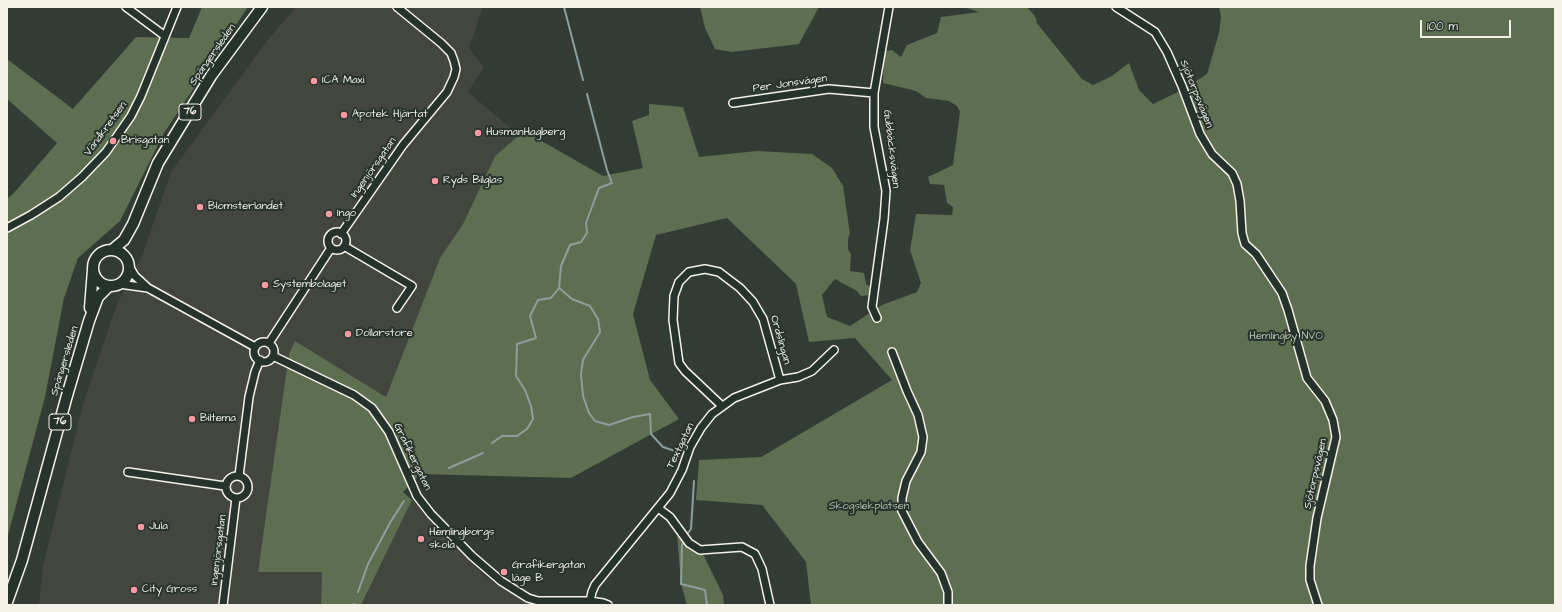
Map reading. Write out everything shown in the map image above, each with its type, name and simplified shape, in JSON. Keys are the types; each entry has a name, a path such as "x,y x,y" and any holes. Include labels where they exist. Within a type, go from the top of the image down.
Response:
{"main road":[{"name":"Spängersleden","path":"90,321 93,265 97,256 106,250 112,250 124,240 133,224 158,163 212,76 262,7"},
{"name":"Spängersleden","path":"119,284 127,276 133,224"},
{"path":"112,250 121,253 128,263"},
{"path":"93,270 98,281 109,286 119,284"},
{"name":"Spängersleden","path":"7,602 22,560 66,399 90,321 98,297 109,286"},
{"name":"Spängersleden","path":"7,592 32,523"}],"street":[{"path":"126,7 165,36"},
{"name":"Vändkretsen","path":"7,228 59,197 82,177 106,152 131,116 147,84 177,7"},
{"name":"Ingenjörsgatan","path":"269,343 331,248 328,244 329,237 336,232 341,234 403,145 447,92 454,77 456,69 451,53 397,7"},
{"name":"Gubbäcksvägen","path":"877,318 872,307 884,219 886,192 874,127 874,92 889,7"},
{"name":"Sjötorpsvägen","path":"1116,7 1155,32 1167,52 1182,86 1200,134 1212,154 1232,173 1238,190 1242,233 1245,244 1256,254 1282,293 1307,378 1325,401 1333,420 1336,437 1317,518 1310,566 1310,580 1318,605"},
{"name":"Per Jonsvägen","path":"733,103 829,89 874,92"},
{"path":"331,248 337,250 344,246 346,241 341,234"},
{"path":"344,246 412,286 397,308"},
{"path":"128,263 136,276 148,288 256,347"},
{"name":"Ordslingan","path":"722,406 685,371 679,362 673,320 674,296 679,282 689,272 704,269 719,272 740,288 753,302 763,318 780,380"},
{"path":"119,284 148,288"},
{"path":"260,342 269,343 274,349 273,356 268,361 260,360 254,354 256,347 260,342"},
{"name":"Textgatan","path":"590,601 595,585 670,492 682,470 690,447 701,428 712,414 734,398 780,380 798,377 812,371 834,350"},
{"path":"892,352 906,391 918,415 923,437 921,452 904,485 902,511 918,542 941,573 948,592 948,605"},
{"name":"Grafikergatan","path":"273,356 354,395 372,408 389,432 417,496 431,514 472,556 501,582 528,598 538,601 590,601 603,602 608,605"},
{"path":"239,476 249,397 255,372 260,360"},
{"path":"128,472 225,486"},
{"path":"239,476 242,477 247,483 248,490 243,496 236,498 229,496 225,486 228,479 239,476"},
{"name":"Ingenjörsgatan","path":"223,605 236,498"},
{"path":"658,508 670,517 689,543 700,550 742,547 755,554 762,568 770,605"}],"shaded area":[{"path":"296,7 483,7 469,48 484,67 468,92 519,135 495,156 463,224 440,258 386,397 295,341 258,572 322,572 321,605 39,605 43,565 83,404 117,304 142,256 171,172 266,42"},
{"name":"Hemlingborgs skola","path":"412,500 486,577 526,602 539,605 361,605"}],"green space":[{"path":"202,7 248,7 164,133 120,221 78,258 64,298 45,397 7,539 7,199 57,143 7,99 7,59 73,109 136,37 189,38"},
{"path":"700,7 819,7 799,44 732,52 715,49 705,28"},
{"name":"Hemlingby NVO","path":"964,7 1027,7 1034,15 1037,21 1036,22 1082,79 1093,85 1112,76 1129,63 1139,90 1153,104 1184,89 1207,74 1219,33 1221,16 1219,7 1555,7 1555,605 811,605 806,562 762,505 696,500 699,460 761,457 892,380 855,338 809,342 796,284 727,218 656,235 633,314 650,380 679,419 571,478 420,474 403,492 412,500 361,605 321,605 322,572 258,572 289,354 295,341 386,397 440,258 463,224 495,156 524,131 603,176 643,168 632,121 649,115 649,104 683,107 699,157 757,151 812,154 832,168 843,186 850,234 848,238 848,249 851,254 850,271 864,273 866,284 872,288 870,295 861,296 857,291 835,279 822,295 827,317 850,326 882,305 917,292 921,283 910,250 916,214 952,215 953,207 947,203 944,185 930,184 928,177 953,165 960,112 957,106 949,101 926,98 916,91 883,83 884,57 886,51 892,50 901,57 907,45 937,33 941,17 979,12"},
{"path":"677,534 687,545 702,552 723,595 724,605 687,605 681,584"}],"waterway":[{"path":"564,7 583,80"},
{"path":"492,443 502,436 517,436 527,429 533,419 531,406 525,390 516,376 517,344 536,338 530,316 538,300 551,298 559,288 561,266 570,245 581,242 587,233 586,223 599,188 612,183 607,170 587,94"},
{"path":"559,288 572,299 590,306 598,319 600,332 583,360 581,374 583,396 589,413 595,421 609,425 633,417 650,414 651,434 663,447 678,452"},
{"path":"449,468 483,453"},
{"path":"688,533 691,529 694,481"},
{"path":"358,592 368,564 391,521 404,501"},
{"path":"683,543 681,584 705,590 707,605"}],"place":[{"name":"ICA Maxi","path":"314,81"},
{"name":"Apotek Hjärtat","path":"344,115"},
{"name":"HusmanHagberg","path":"478,133"},
{"name":"Brisgatan","path":"113,141"},
{"name":"Ryds Bilglas","path":"435,181"},
{"name":"Blomsterlandet","path":"200,207"},
{"name":"Ingo","path":"329,214"},
{"name":"Systembolaget","path":"265,285"},
{"name":"Dollarstore","path":"348,334"},
{"name":"Biltema","path":"192,419"},
{"name":"Jula","path":"141,527"},
{"name":"Hemlingborgs skola","path":"421,539"},
{"name":"Grafikergatan läge B","path":"504,572"},
{"name":"City Gross","path":"134,590"}],"park label":[{"name":"Skogslekplatsen","path":"869,507"}]}
